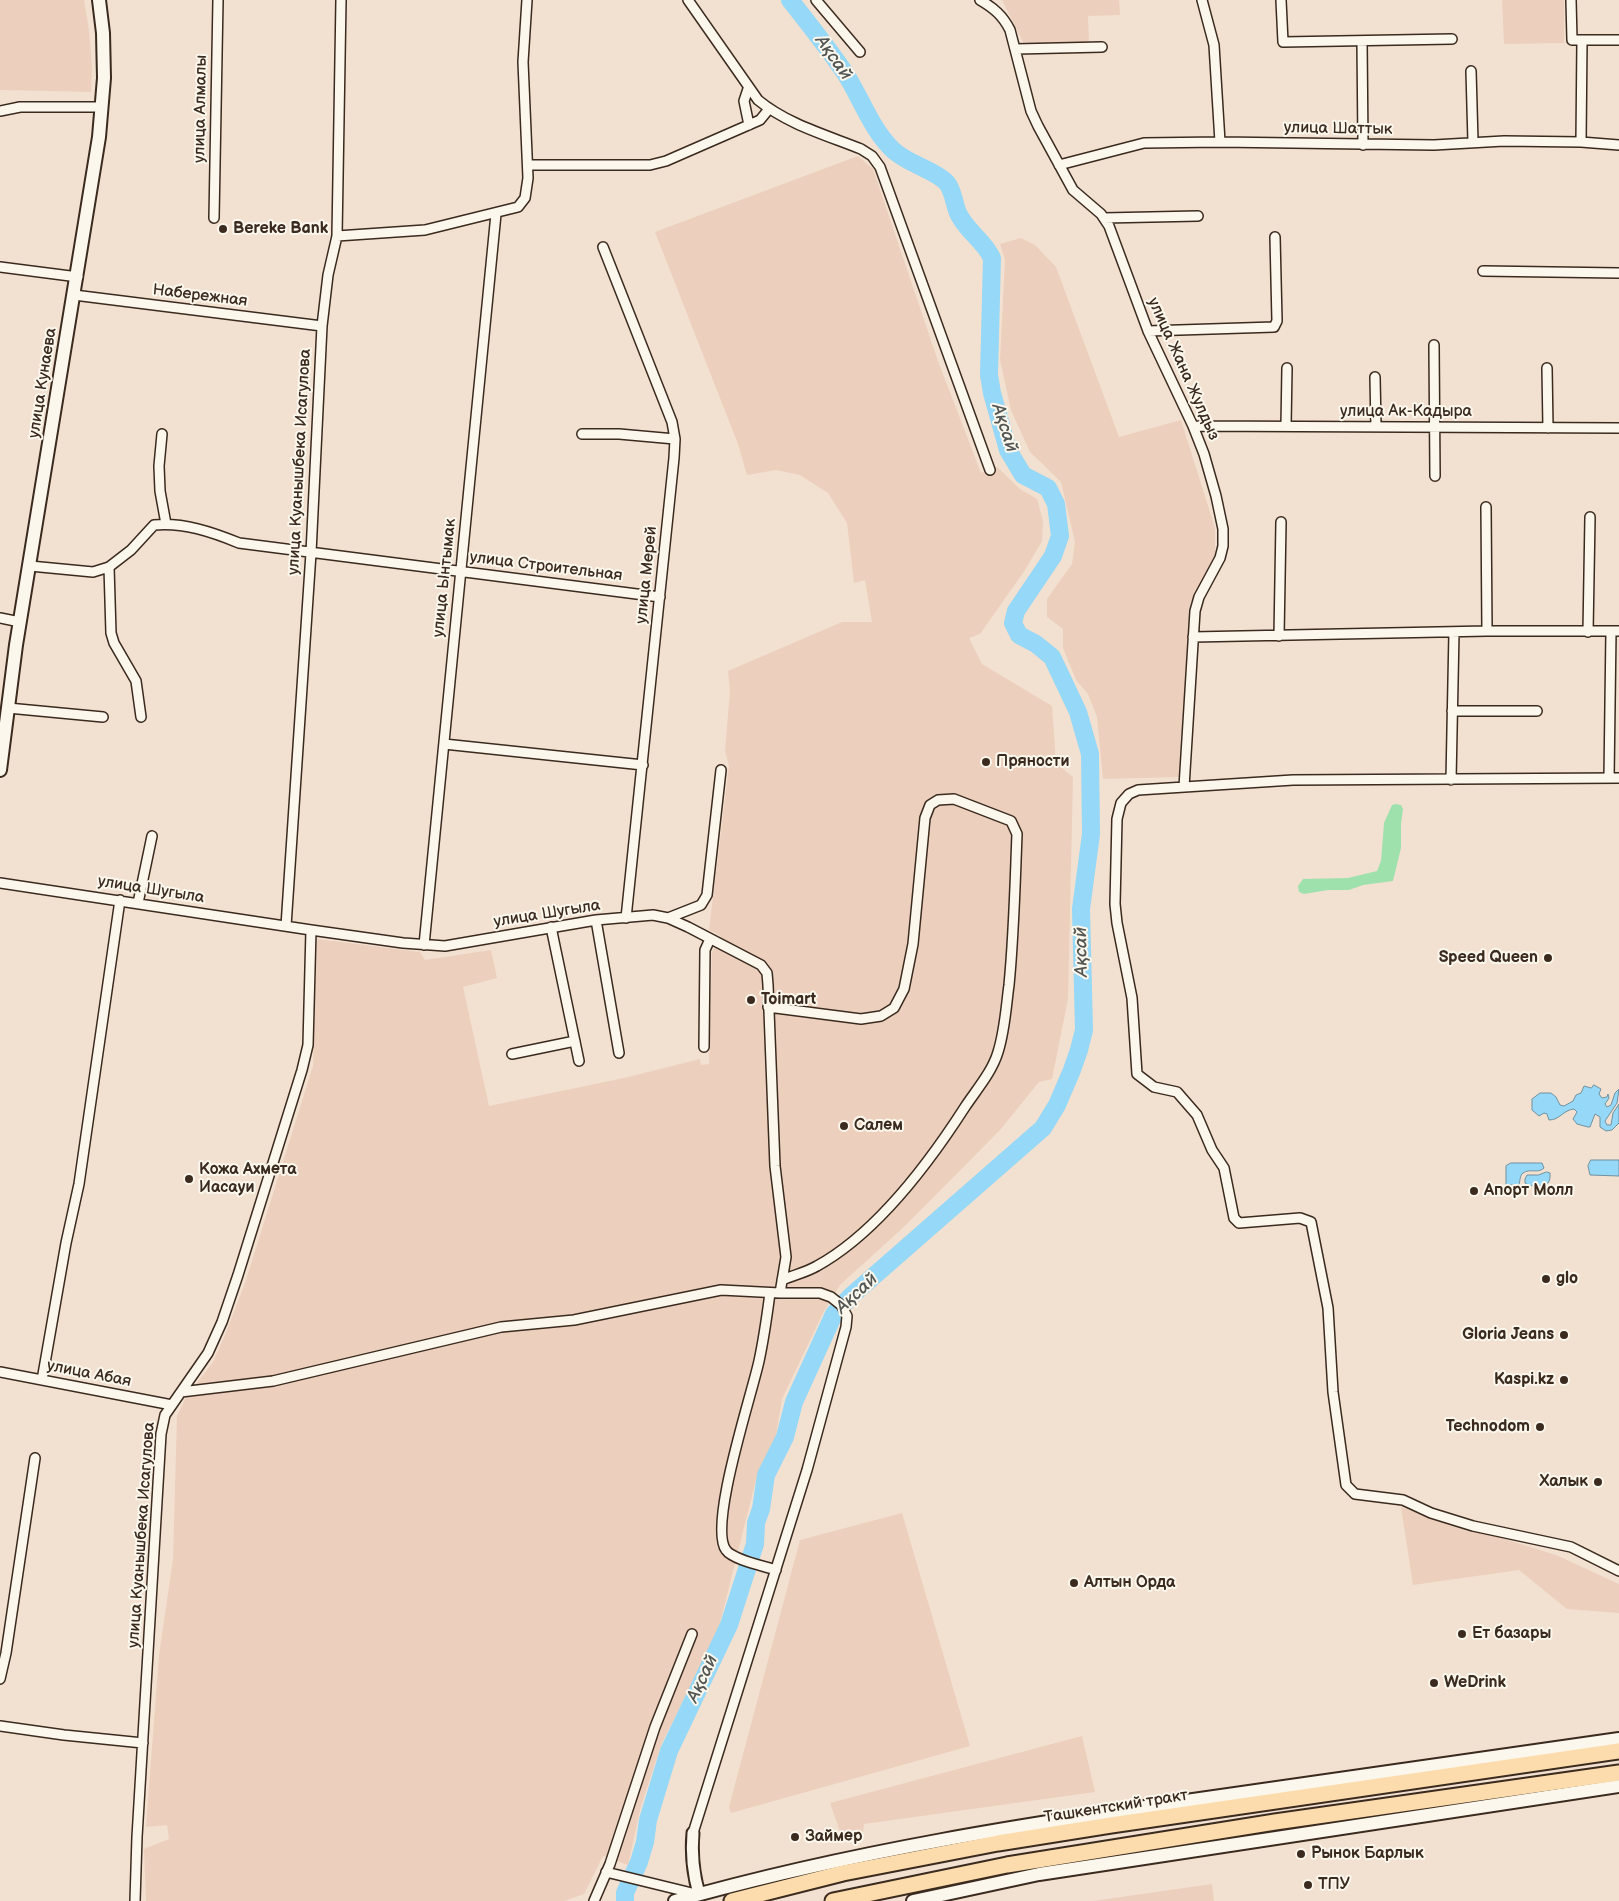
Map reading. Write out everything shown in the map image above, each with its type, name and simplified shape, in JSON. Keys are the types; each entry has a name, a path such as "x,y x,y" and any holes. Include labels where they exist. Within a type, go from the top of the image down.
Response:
{"highway":[{"name":"Ташкентский тракт","path":"732,1901 843,1873 998,1842 1619,1751"},
{"path":"833,1901 1007,1865 1275,1822 1619,1773"}],"main road":[{"name":"улица Кунаева","path":"0,770 20,622 78,277 99,137 104,78 103,33 99,0"},
{"path":"675,1901 839,1860 978,1833 1619,1739"},
{"path":"913,1901 1039,1874 1616,1787"}],"street":[{"name":"улица Алмалы","path":"214,218 218,0"},
{"name":"улица Куанышбека Исагулова","path":"286,926 311,553 322,326 328,276 337,236 341,0"},
{"path":"337,236 425,230 496,214 518,207 525,198 528,178 523,62 527,0"},
{"path":"688,0 737,69 748,89 769,110 788,120 861,149 872,156 880,167 990,470"},
{"path":"816,0 860,52"},
{"name":"улица Жана Жулдыз","path":"980,0 991,6 1003,18 1010,30 1031,111 1073,190 1104,218 1109,226 1148,331 1193,426 1214,487 1223,529 1223,546 1220,558 1199,597 1195,611 1184,787"},
{"path":"1202,0 1214,45 1220,142"},
{"path":"1281,0 1283,42 1452,40"},
{"path":"1572,0 1572,40 1619,40"},
{"path":"1581,142 1582,40"},
{"path":"1362,41 1364,145"},
{"path":"1016,49 1102,47"},
{"path":"1471,71 1473,142"},
{"path":"748,89 744,101 748,125"},
{"path":"0,111 20,107 102,107"},
{"path":"528,165 650,165 666,161 760,120 769,110"},
{"name":"улица Шаттык","path":"1059,165 1144,143 1220,142 1434,145 1473,142 1581,142 1619,145"},
{"name":"улица Ынтымак","path":"424,945 496,214"},
{"path":"1104,218 1198,216"},
{"path":"1148,331 1274,327 1277,321 1274,237"},
{"name":"улица Мерей","path":"603,248 672,422 674,439 674,458 626,918"},
{"path":"0,267 78,277"},
{"path":"1483,271 1619,273"},
{"name":"Набережная","path":"74,295 322,326"},
{"path":"1434,345 1435,476"},
{"path":"1286,426 1287,368"},
{"path":"1548,368 1548,428"},
{"path":"1375,377 1376,427"},
{"name":"улица Ак-Кадыра","path":"1193,426 1619,428"},
{"path":"30,566 93,572 109,567 131,550 154,525 166,524 160,491 159,466 162,434"},
{"path":"582,434 619,434 674,439"},
{"path":"1486,508 1487,631"},
{"path":"1588,632 1590,517"},
{"path":"1279,636 1281,522"},
{"name":"улица Строительная","path":"166,524 207,530 239,543 660,597"},
{"path":"109,567 111,632 114,643 136,681 141,717"},
{"path":"0,618 20,622"},
{"path":"1194,637 1487,631 1615,631 1608,778"},
{"path":"1451,780 1454,632"},
{"path":"8,708 103,717"},
{"path":"1452,711 1537,711"},
{"path":"444,744 643,765"},
{"path":"668,918 701,905 707,895 721,770"},
{"path":"1619,778 1293,780 1138,790 1129,794 1121,803 1117,819 1115,904 1132,998 1137,1074 1154,1087 1177,1092 1197,1115 1212,1150 1224,1168 1234,1218 1238,1223 1300,1218 1311,1222 1328,1308 1333,1392 1346,1485 1355,1494 1403,1500 1432,1513 1473,1526 1571,1547 1619,1571"},
{"path":"768,1007 861,1019 882,1016 894,1008 904,989 913,944 925,818 930,804 938,800 954,799 1011,821 1016,834 1014,930 1004,1025 993,1065 956,1122 908,1186 879,1218 844,1248 817,1266 782,1280"},
{"path":"138,903 152,836"},
{"name":"улица Шугыла","path":"0,883 311,930 424,945 445,946 596,920 653,915 668,918 761,965 767,974 775,1166 786,1257 782,1280 775,1293 736,1454 728,1475 723,1509 723,1539 726,1550 733,1556 776,1570"},
{"path":"42,1380 66,1243 79,1184 120,900"},
{"path":"596,920 619,1053"},
{"path":"551,927 580,1061"},
{"name":"улица Куанышбека Исагулова","path":"135,1901 137,1837 161,1434 165,1415 208,1353 222,1322 302,1070 308,1045 311,930"},
{"path":"704,1046 705,950 710,939"},
{"path":"512,1054 575,1041"},
{"path":"181,1392 273,1381 501,1328 574,1320 653,1305 705,1292 721,1290 820,1293 831,1297 841,1305 847,1316 846,1327 807,1470 693,1833 692,1868 699,1894 606,1872"},
{"name":"улица Абая","path":"0,1372 172,1405"},
{"path":"0,1679 6,1653 35,1458"},
{"path":"594,1901 606,1872 655,1727 692,1634"},
{"path":"0,1726 144,1743"}],"shaded area":[{"path":"0,0 84,0 92,68 91,92 0,90"},
{"path":"1002,0 1119,0 1120,15 1088,16 1089,42 1024,44"},
{"path":"1502,0 1564,0 1564,43 1504,44"},
{"path":"858,156 873,169 938,361 981,473 997,467 1020,489 1037,499 1043,521 1042,541 1025,570 980,634 969,638 982,664 1052,706 1056,763 1073,777 1068,999 1052,1079 1039,1082 1000,1130 906,1225 840,1285 824,1311 782,1399 775,1442 758,1472 718,1631 662,1743 641,1806 628,1865 603,1856 584,1894 564,1901 146,1901 144,1849 169,1839 167,1825 146,1827 159,1655 173,1559 177,1416 186,1397 213,1362 225,1335 245,1283 313,1066 317,939 420,952 425,960 491,950 497,978 463,987 489,1106 624,1078 700,1059 701,1065 709,1064 712,952 721,936 709,930 729,766 725,751 730,691 728,671 842,622 872,622 865,580 854,583 847,523 828,493 800,475 776,470 747,475 738,444 655,232"},
{"path":"1021,238 1035,245 1056,267 1119,437 1181,420 1215,528 1215,555 1190,604 1179,777 1103,779 1097,717 1088,694 1076,680 1063,648 1063,629 1047,617 1047,599 1072,564 1075,542 1061,482 1030,452 1011,410 1000,360 1005,260 1000,244"},
{"path":"1401,1507 1556,1555 1619,1584 1619,1613 1567,1609 1519,1570 1413,1585"},
{"path":"902,1513 970,1746 731,1813 729,1807 800,1540"},
{"path":"1082,1736 1095,1792 864,1824 863,1833 842,1837 830,1803"},
{"path":"1212,1884 1214,1901 1093,1901"}],"green space":[{"path":"1392,805 1401,805 1403,809 1401,848 1393,881 1363,885 1349,890 1328,890 1304,894 1299,892 1298,886 1303,879 1348,878 1377,871 1381,861 1384,823"}],"water":[{"path":"1594,1085 1601,1089 1599,1094 1602,1098 1607,1097 1608,1094 1609,1098 1605,1104 1607,1107 1611,1105 1615,1093 1619,1089 1617,1103 1605,1121 1607,1125 1611,1125 1613,1113 1619,1104 1619,1123 1612,1130 1606,1131 1600,1127 1600,1117 1595,1114 1590,1127 1588,1127 1577,1124 1573,1119 1577,1112 1574,1109 1553,1120 1549,1120 1547,1114 1544,1113 1539,1116 1532,1110 1532,1099 1540,1093 1551,1093 1556,1097 1560,1105 1564,1106 1581,1093 1584,1086 1591,1088"},
{"path":"1591,1160 1619,1160 1619,1176 1590,1175 1588,1166"},
{"path":"1511,1163 1542,1163 1544,1168 1539,1171 1523,1173 1519,1185 1506,1185 1506,1166"},
{"path":"1550,1173 1550,1178 1547,1184 1530,1186 1525,1183 1527,1175 1538,1175"}],"waterway":[{"name":"Ақсай","path":"625,1901 625,1893 639,1862 645,1842 648,1820 669,1751 729,1625 755,1544 756,1523 761,1509 766,1475 785,1437 794,1402 834,1314 851,1296 1043,1128 1057,1105 1072,1070 1084,1030 1081,909 1091,834 1090,754 1078,712 1052,657 1036,644 1019,635 1013,623 1016,611 1053,556 1060,536 1056,504 1048,488 1023,475 1008,450 992,393 989,375 992,258 984,245 961,219 948,184 933,173 899,155 885,142 872,123 845,73 790,0"}],"place":[{"name":"Bereke Bank","path":"223,229"},
{"name":"Пряности","path":"986,762"},
{"name":"Speed Queen","path":"1548,958"},
{"name":"Toimart","path":"751,1000"},
{"name":"Салем","path":"844,1126"},
{"name":"Кожа Ахмета Иасауи","path":"189,1179"},
{"name":"Апорт Молл","path":"1474,1191"},
{"name":"glo","path":"1546,1279"},
{"name":"Gloria Jeans","path":"1564,1335"},
{"name":"Kaspi.kz","path":"1564,1380"},
{"name":"Technodom","path":"1540,1427"},
{"name":"Халык","path":"1598,1482"},
{"name":"Алтын Орда","path":"1074,1583"},
{"name":"Ет базары","path":"1462,1634"},
{"name":"WeDrink","path":"1434,1683"},
{"name":"Займер","path":"795,1837"},
{"name":"Рынок Барлык","path":"1301,1854"},
{"name":"ТПУ","path":"1308,1885"}]}
